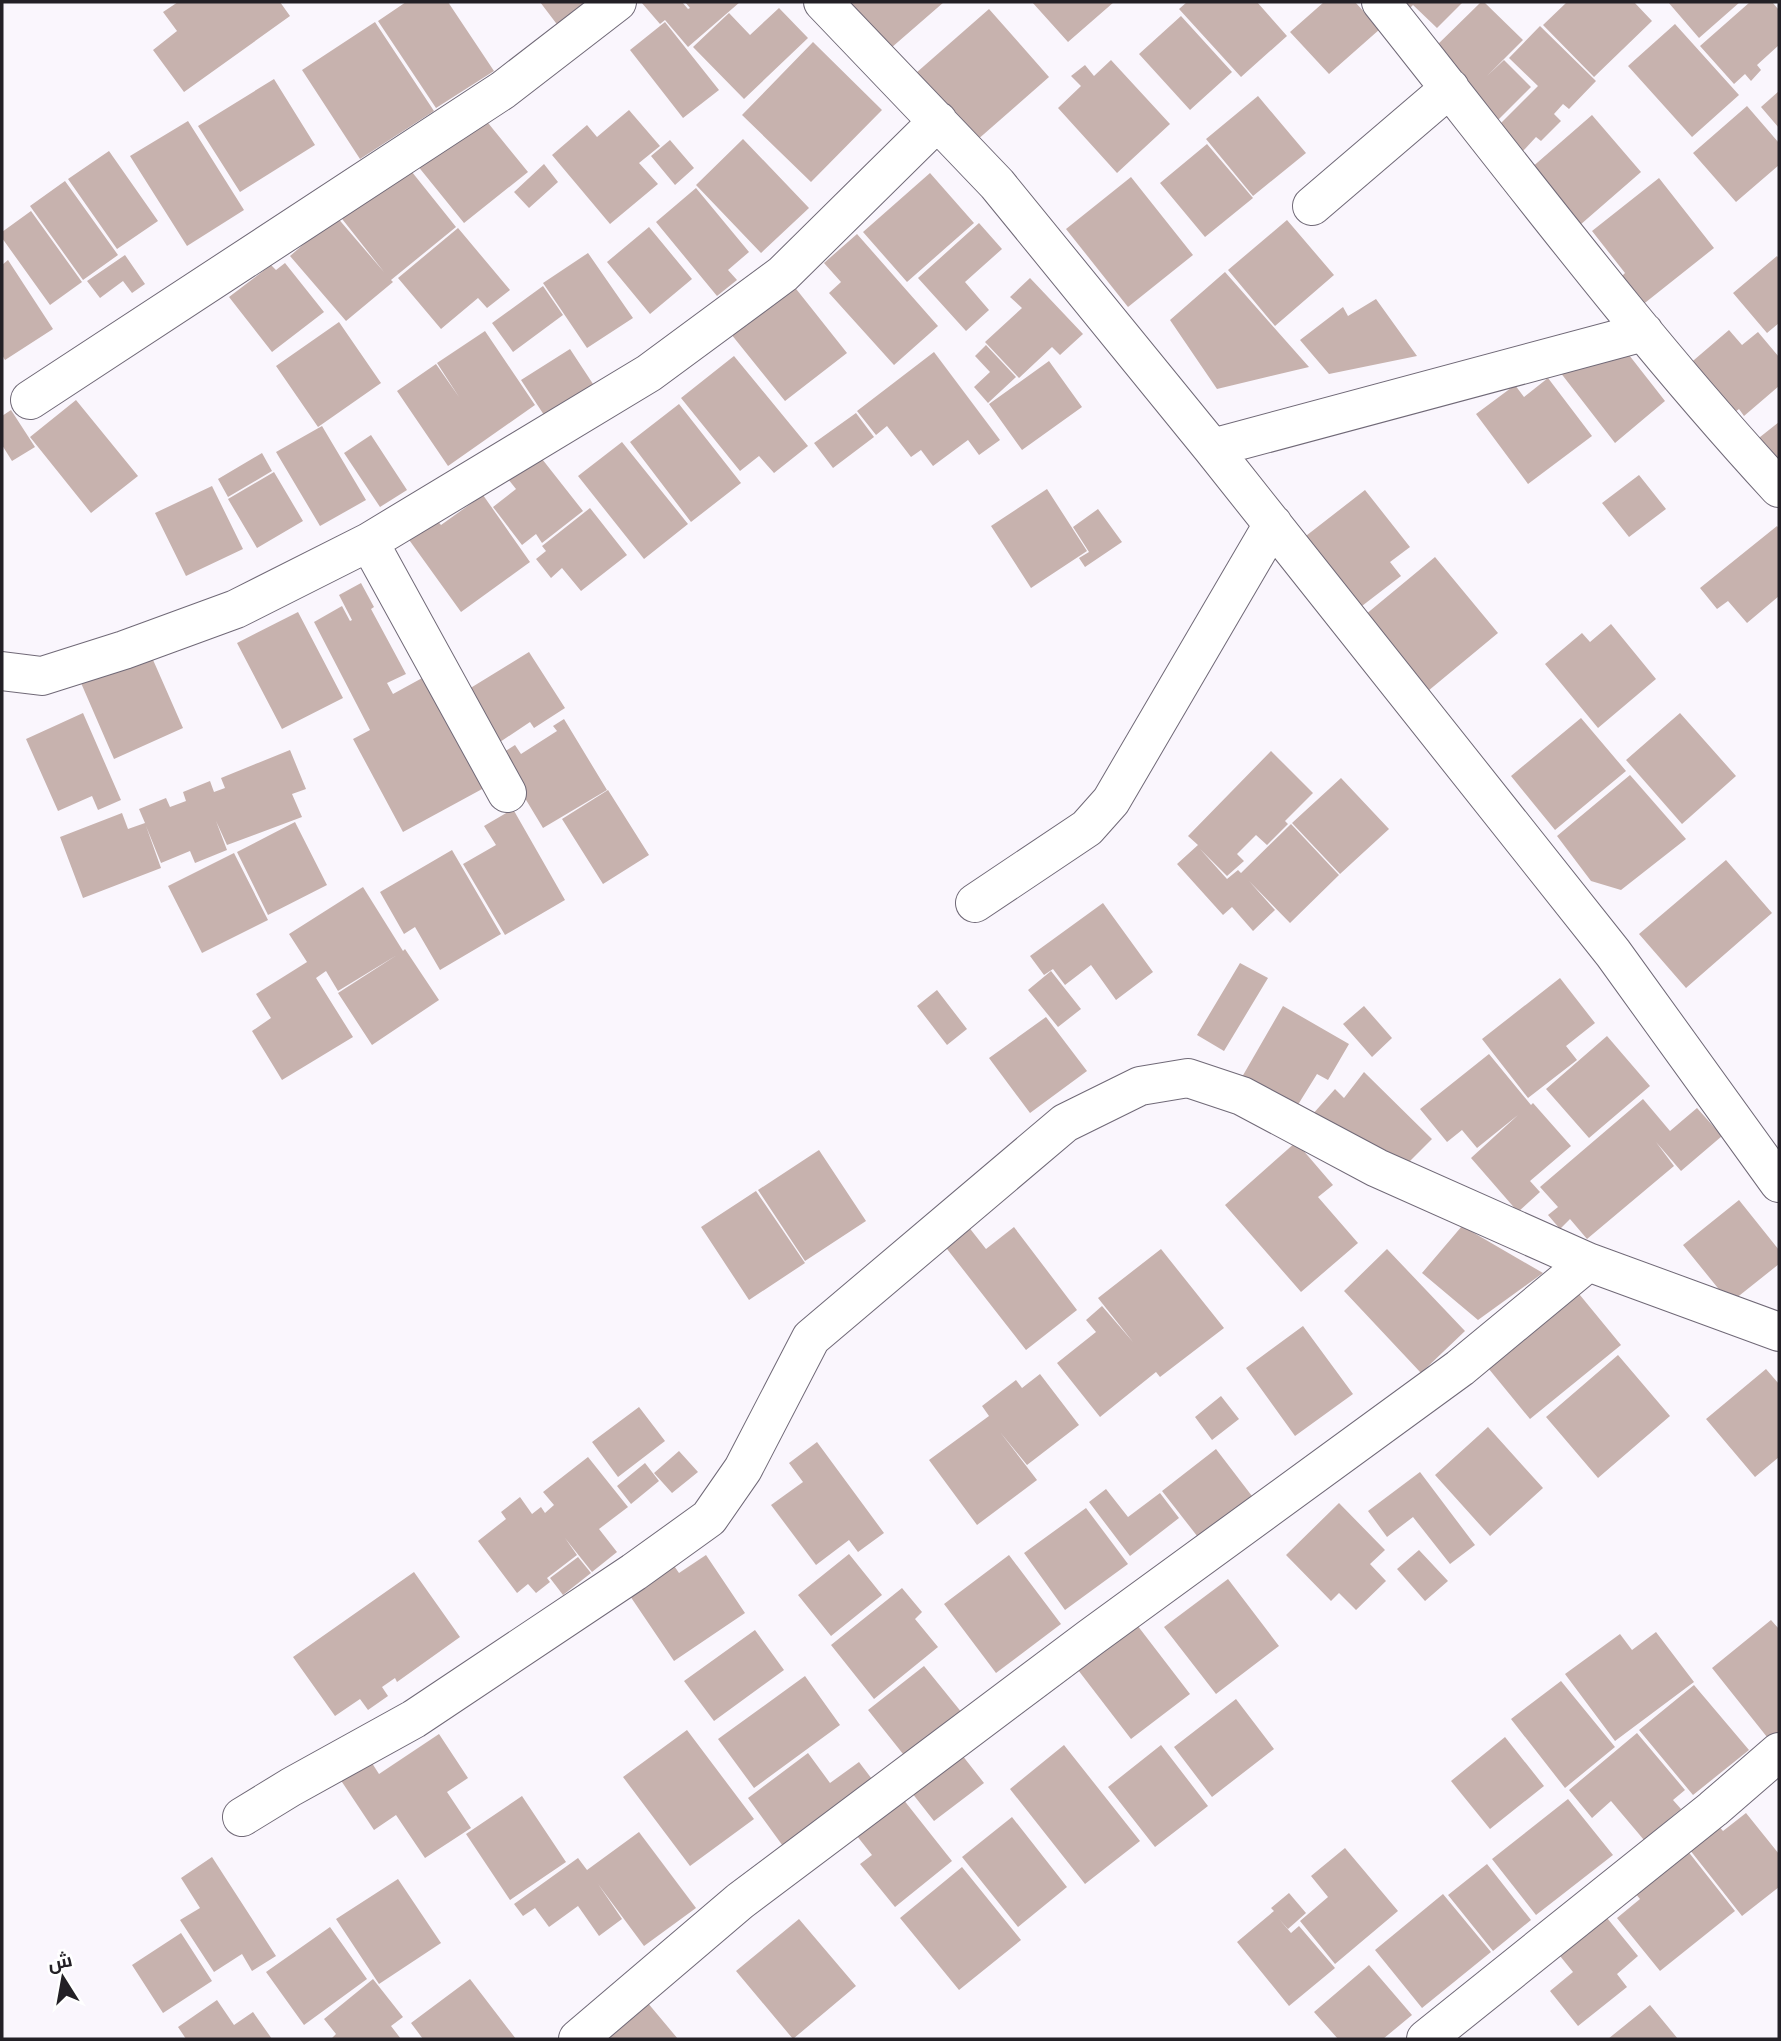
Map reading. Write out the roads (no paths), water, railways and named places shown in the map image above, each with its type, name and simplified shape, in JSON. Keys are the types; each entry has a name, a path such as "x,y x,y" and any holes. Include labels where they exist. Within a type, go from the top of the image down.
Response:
{"street":[{"path":"30,400 503,90 617,2"},
{"path":"823,2 997,184 1212,448 1613,953 1779,1183"},
{"path":"1381,2 1644,332 1779,488"},
{"path":"1312,206 1450,89"},
{"path":"2,671 42,676 124,650 236,609 369,542 649,373 783,274 938,121"},
{"path":"1212,448 1644,332"},
{"path":"975,903 1087,828 1111,801 1273,524"},
{"path":"369,542 507,793"},
{"path":"242,1817 414,1719 634,1572 709,1518 743,1469 811,1338 1065,1123 1140,1086 1188,1078 1242,1096 1377,1168 1588,1262 1779,1332"},
{"path":"578,2039 740,1901 1090,1639 1460,1368 1588,1262"},
{"path":"1426,2039 1702,1818 1779,1752"}]}
